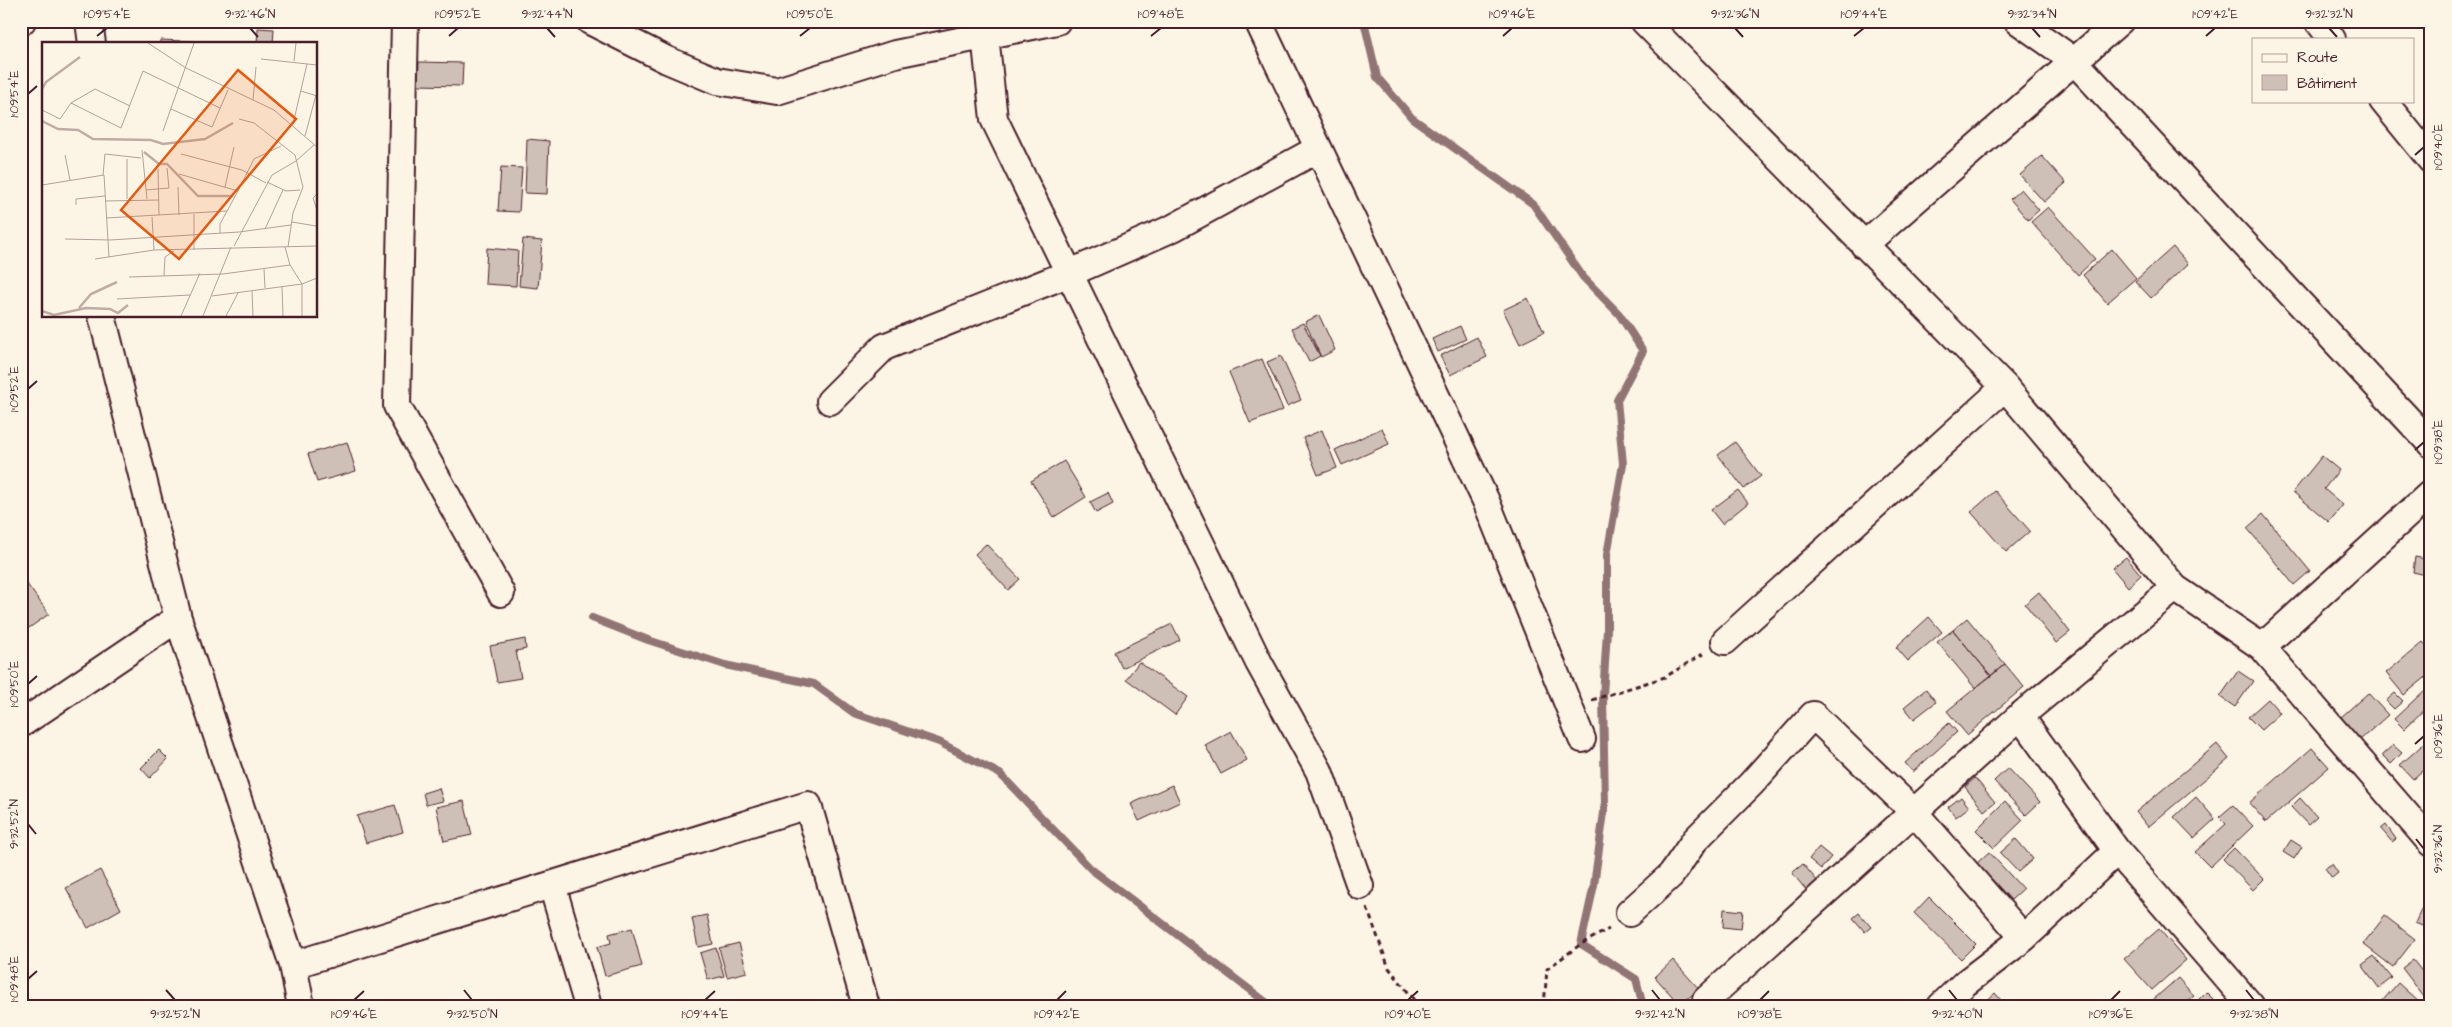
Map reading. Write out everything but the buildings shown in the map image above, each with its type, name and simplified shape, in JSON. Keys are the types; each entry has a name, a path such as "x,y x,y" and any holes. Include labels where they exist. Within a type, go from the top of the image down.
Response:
{"street":[{"path":"88,21 92,42"},
{"path":"405,21 397,406 501,593"},
{"path":"590,21 667,60 717,81 777,91 986,28 1058,21"},
{"path":"1258,21 1486,501 1582,739"},
{"path":"1644,21 2004,387 2175,588 2262,647 2431,843"},
{"path":"2018,21 2072,60 2431,444"},
{"path":"1864,245 2072,60 2120,21"},
{"path":"2318,21 2331,38"},
{"path":"986,28 994,119 1259,663 1319,771 1360,886"},
{"path":"2384,102 2431,160"},
{"path":"2402,125 2431,133"},
{"path":"830,401 884,348 1070,273 1173,228 1318,149"},
{"path":"103,318 178,618 292,965 301,1006"},
{"path":"1725,641 2004,387"},
{"path":"2262,647 2431,493"},
{"path":"1706,1000 2020,716 2175,588"},
{"path":"21,724 178,618"},
{"path":"1629,913 1671,875 1695,840 1751,784 1813,715 1914,812 2024,938"},
{"path":"2020,716 2117,851 2251,1006"},
{"path":"292,965 808,805 866,1006"},
{"path":"1941,1006 1964,984 2024,938 2117,851"},
{"path":"552,884 588,1006"}],"path":[{"path":"1569,707 1666,677 1725,641"},
{"path":"1360,886 1389,968 1419,1006"},
{"path":"1544,1006 1547,969 1581,944 1614,927 1629,913"}],"waterway":[{"path":"1364,21 1377,77 1412,118 1533,204 1583,277 1619,314 1643,351 1617,400 1623,464 1607,555 1607,630 1603,696 1605,805 1594,885 1581,944 1636,979 1643,1006"},
{"path":"592,618 648,640 725,665 814,684 854,713 939,742 1000,774 1091,869 1271,1006"}]}
